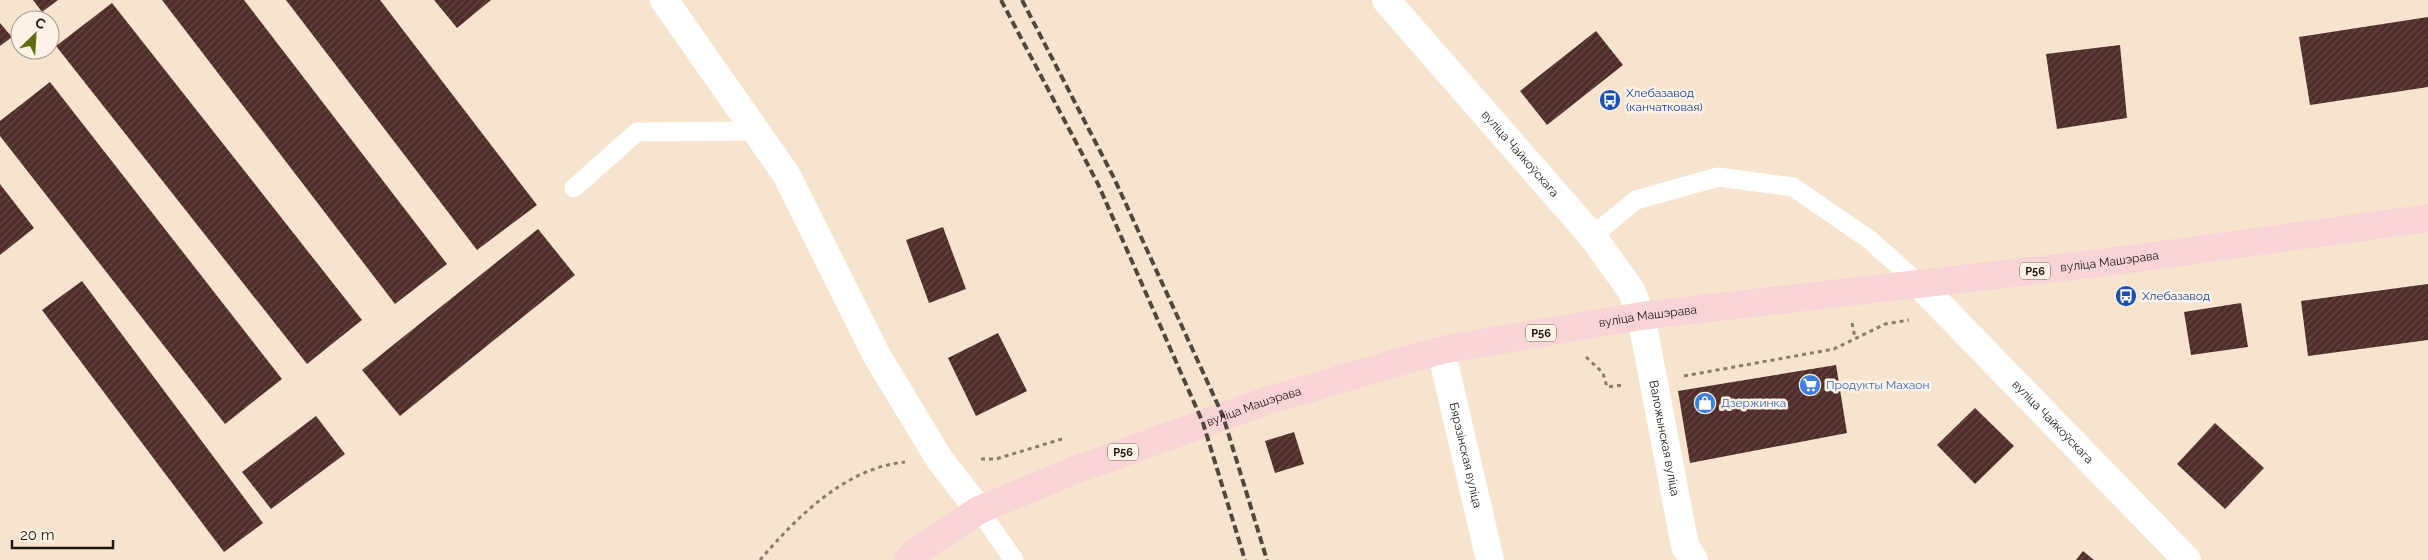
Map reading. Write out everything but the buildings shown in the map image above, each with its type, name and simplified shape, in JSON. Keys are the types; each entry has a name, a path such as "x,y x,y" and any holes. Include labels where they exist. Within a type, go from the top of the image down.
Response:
{"main road":[{"name":"вуліца Машэрава","path":"908,560 918,550 979,510 1073,471 1269,400 1441,350 1641,316 2109,262 2428,218"}],"street":[{"path":"664,0 786,174 877,356 940,460 979,510"},
{"name":"вуліца Чайкоўскага","path":"1386,0 1592,236 1631,290 1641,316"},
{"name":"вуліца Чайкоўскага","path":"1919,284 2187,560"},
{"name":"Валожынская вуліца","path":"1641,316 1685,546 1694,560"},
{"name":"Бярэзінская вуліца","path":"1441,350 1490,560"}],"lane":[{"path":"574,188 637,132 756,131"},
{"path":"1592,236 1636,200 1718,176 1793,187 1870,240 1919,284"},
{"path":"979,510 1014,560"}],"railway":[{"path":"1001,0 1098,184 1203,423 1245,560"},
{"path":"1022,0 1114,178 1223,416 1267,560"}],"place":[{"name":"Хлебазавод (канчатковая)","path":"1610,100"},
{"name":"Хлебазавод","path":"2126,296"},
{"name":"Продукты Махаон","path":"1810,385"},
{"name":"Дзержинка","path":"1705,403"}]}
